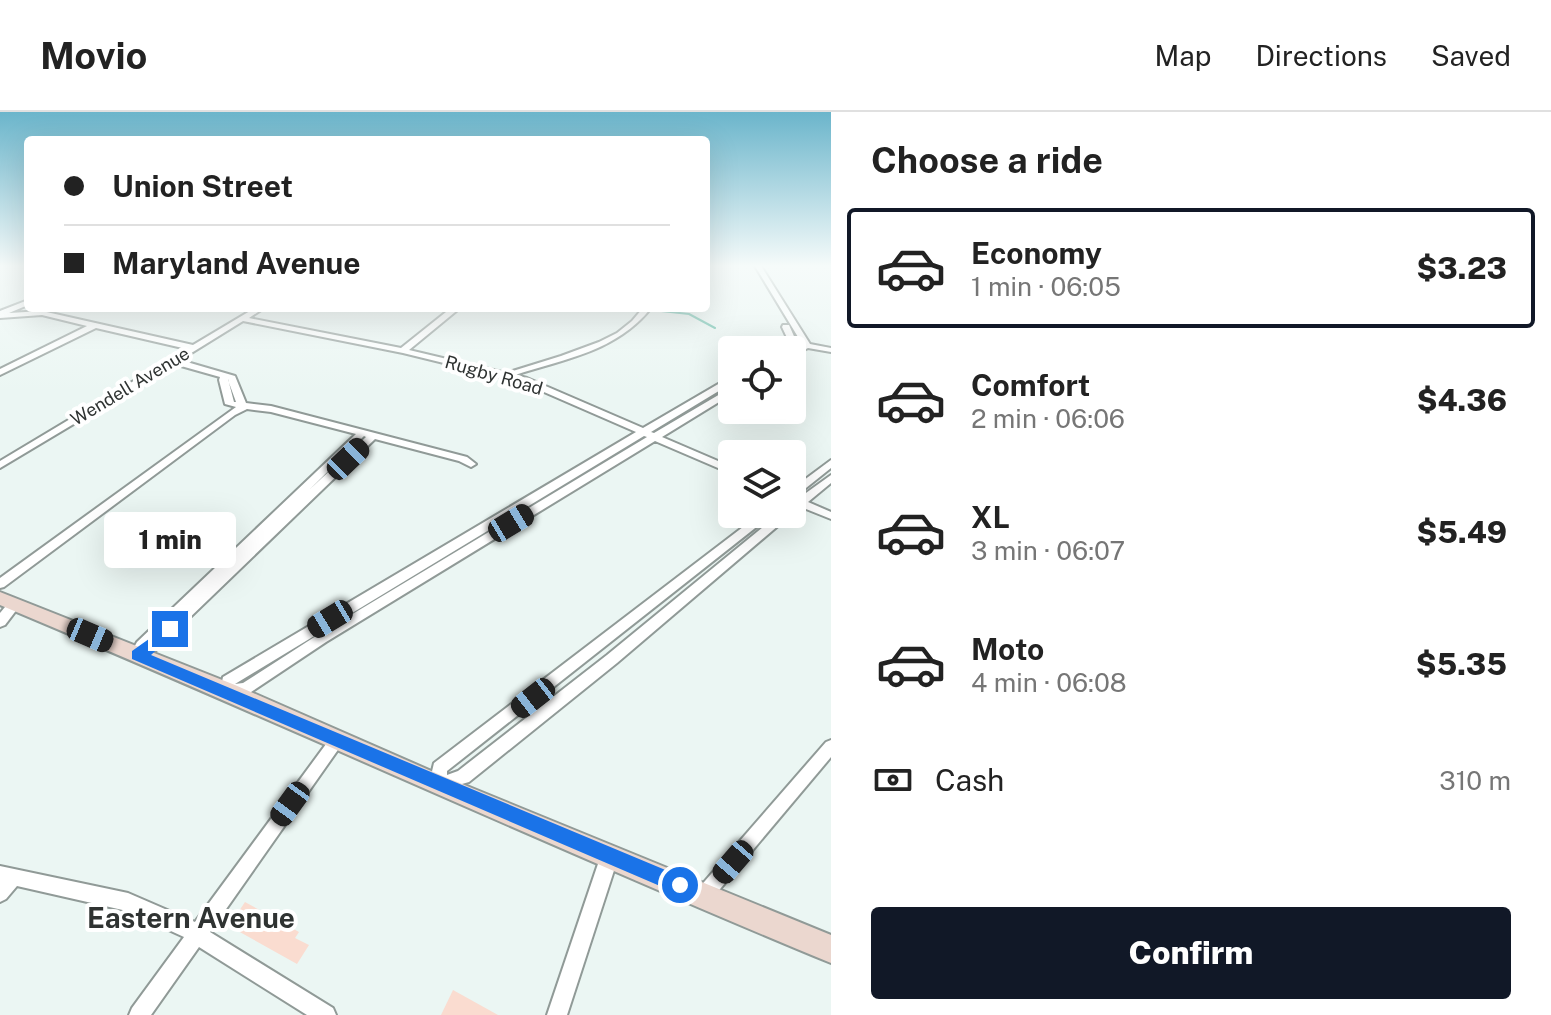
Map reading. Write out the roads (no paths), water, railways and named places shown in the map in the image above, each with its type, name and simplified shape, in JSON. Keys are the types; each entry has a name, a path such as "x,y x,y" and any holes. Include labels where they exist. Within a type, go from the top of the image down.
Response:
{"main road":[{"path":"3,605 227,691 437,784 831,949"}],"street":[{"path":"774,308 789,336"},
{"path":"784,308 807,345 831,350"},
{"path":"0,317 34,312"},
{"path":"45,312 194,348"},
{"name":"Wendell Avenue","path":"0,465 254,312"},
{"path":"403,351 451,312"},
{"path":"508,375 561,359 614,337 642,312"},
{"name":"Rugby Road","path":"243,319 508,375 718,465"},
{"path":"0,372 93,326"},
{"path":"174,361 225,375 223,380 230,404 463,459 471,464 457,464 364,437"},
{"path":"227,691 246,688 718,388"},
{"path":"648,434 718,397"},
{"path":"0,584 243,407"},
{"path":"3,605 241,416 243,407"},
{"path":"137,655 150,648 364,437"},
{"path":"806,489 831,463"},
{"path":"806,494 831,478"},
{"path":"806,506 831,516"},
{"path":"749,528 440,768 437,784 463,777 612,659 769,528"},
{"path":"139,1015 337,740"},
{"path":"704,895 831,746"},
{"path":"557,1015 610,855"},
{"path":"0,893 7,876 128,902 196,934 326,1015"}],"waterway":[{"path":"670,312 689,314 715,328"}],"district":[{"name":"Eastern Avenue","path":"191,917"}]}
